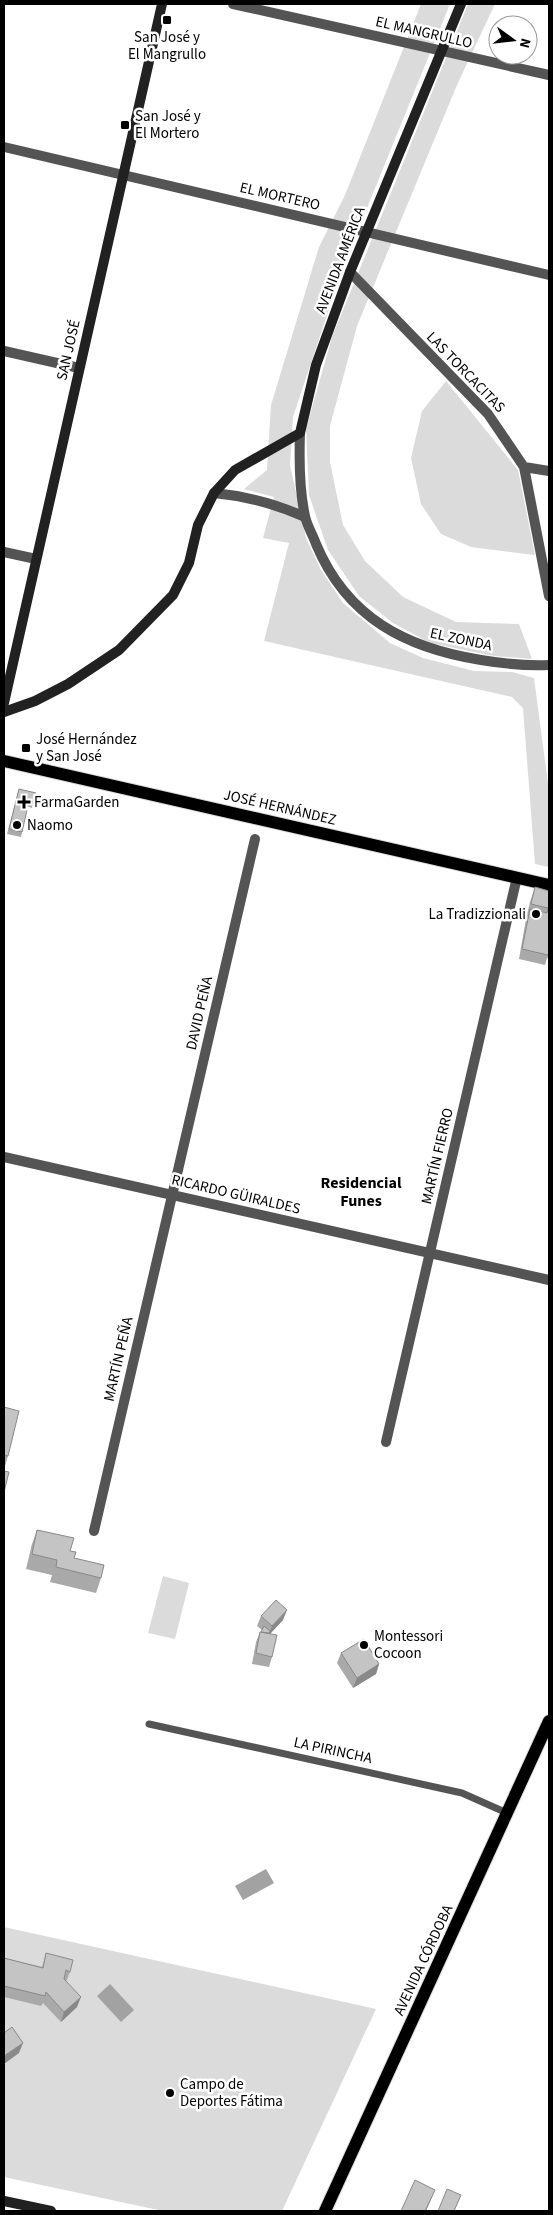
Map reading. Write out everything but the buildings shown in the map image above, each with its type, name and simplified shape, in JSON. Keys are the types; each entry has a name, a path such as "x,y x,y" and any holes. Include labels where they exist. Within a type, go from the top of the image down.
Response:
{"main road":[{"name":"JOSÉ HERNÁNDEZ","path":"4,761 549,885"},
{"name":"AVENIDA CÓRDOBA","path":"325,2211 549,1721"}],"street":[{"name":"SAN JOSÉ","path":"4,703 162,4"},
{"name":"EL MANGRULLO","path":"233,4 549,75"},
{"name":"AVENIDA AMÉRICA","path":"300,433 316,365 350,272 461,4"},
{"name":"EL MORTERO","path":"4,147 549,275"},
{"name":"LAS TORCACITAS","path":"350,272 488,414 524,467 549,596"},
{"path":"4,351 79,368"},
{"path":"4,712 35,701 68,684 119,650 173,595 189,563 198,525 214,494 235,470 300,433"},
{"name":"EL ZONDA","path":"300,433 299,473 305,517 322,558 345,594 383,628 424,648 524,666 549,665"},
{"path":"524,467 549,472"},
{"path":"214,494 238,495 285,508 305,517"},
{"path":"4,552 36,559"},
{"name":"DAVID PEÑA","path":"172,1195 254,838"},
{"name":"MARTÍN FIERRO","path":"386,1442 518,877"},
{"name":"RICARDO GÜIRALDES","path":"4,1157 549,1280"},
{"name":"MARTÍN PEÑA","path":"94,1531 172,1195"},
{"path":"4,2201 50,2211"}],"lane":[{"name":"LA PIRINCHA","path":"149,1724 462,1793 507,1813"}],"shaded area":[{"path":"421,4 450,4 343,267 293,417 290,465 306,538 321,570 343,603 390,643 423,658 474,671 512,672 534,678 549,791 549,867 535,864 523,708 512,697 264,641 289,543 263,538 274,497 244,489 267,470 271,405 319,247 345,195"},
{"path":"468,4 495,4 490,15 488,15 488,19 457,85 357,326 330,426 330,462 343,525 365,561 403,597 456,622 519,624 532,659 494,656 430,643 393,623 359,596 328,550 309,495 306,429 332,337"},
{"path":"446,381 518,470 535,555 471,547 441,534 421,504 411,458 422,411"},
{"path":"163,1576 189,1583 175,1639 148,1633"},
{"path":"266,1869 274,1883 243,1900 235,1886"},
{"name":"Campo de Deportes Fátima","path":"4,1927 376,2009 282,2211 163,2211 4,2177"},
{"path":"110,1984 134,2010 121,2022 97,1996"}],"place":[{"name":"San José y El Mangrullo","path":"167,20"},
{"name":"San José y El Mortero","path":"125,125"},
{"name":"José Hernández y San José","path":"26,748"},
{"name":"FarmaGarden","path":"24,802"},
{"name":"Naomo","path":"17,825"},
{"name":"La Tradizzionali","path":"536,914"},
{"name":"Montessori Cocoon","path":"364,1645"},
{"name":"Campo de Deportes Fátima","path":"170,2093"}],"district":[{"name":"Residencial Funes","path":"361,1191"}]}
